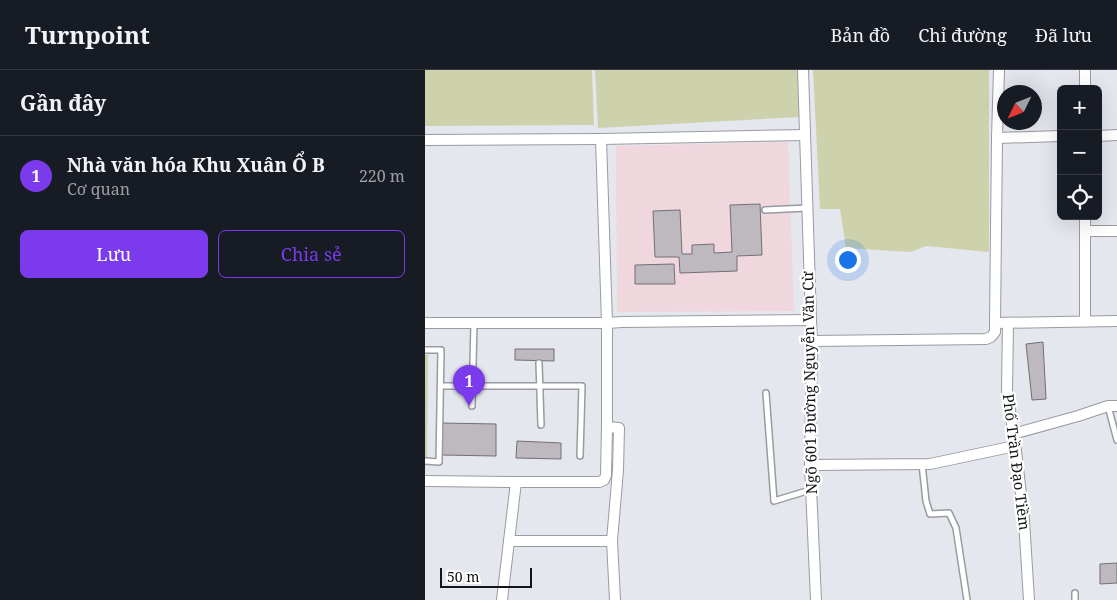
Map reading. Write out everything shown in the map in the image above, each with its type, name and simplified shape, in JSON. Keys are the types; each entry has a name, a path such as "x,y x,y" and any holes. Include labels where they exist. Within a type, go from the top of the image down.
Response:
{"street":[{"name":"Ngõ 601 Đường Nguyễn Văn Cừ","path":"803,70 813,341 809,465 816,600"},
{"path":"813,341 986,339 995,332 999,70"},
{"path":"1085,70 1085,85"},
{"path":"425,140 805,135"},
{"path":"1102,136 1117,135"},
{"path":"997,138 1057,136"},
{"path":"425,481 599,482 606,476 607,323 601,139"},
{"path":"1085,220 1085,321"},
{"path":"1085,231 1117,231"},
{"path":"425,323 811,320"},
{"path":"995,323 1117,321"},
{"name":"Phố Trần Đạo Tiềm","path":"1008,323 1007,390 1024,520 1029,600"},
{"path":"1013,434 1113,406"},
{"path":"607,427 619,428 613,541 615,600"},
{"path":"809,465 930,464 1015,446"},
{"path":"502,600 516,482"},
{"path":"509,541 613,541"}],"lane":[{"path":"765,210 807,208"},
{"path":"472,406 475,323"},
{"path":"425,350 441,350 439,462 425,461"},
{"path":"539,364 541,425"},
{"path":"441,386 582,386 580,456"},
{"path":"766,393 774,501 810,490"},
{"path":"1113,406 1117,440"},
{"path":"922,464 925,501 930,514 949,513 956,528 967,600"},
{"path":"1075,593 1075,600"}],"shaded area":[{"path":"788,142 794,311 617,312 616,146"}],"green space":[{"path":"425,70 592,70 594,125 425,126"},
{"path":"595,70 798,70 799,117 598,128"},
{"path":"813,70 989,70 989,252 926,246 911,252 846,248 840,209 820,209"},
{"path":"425,355 428,355 427,458 425,458"}],"building":[{"path":"760,204 762,255 737,256 737,271 680,273 679,257 655,257 653,211 680,210 682,254 692,254 692,245 714,244 714,253 732,252 730,205"},
{"path":"674,264 675,284 635,284 635,265"},
{"path":"1043,342 1046,399 1032,400 1026,344"},
{"path":"515,349 554,349 554,361 515,360"},
{"path":"442,423 496,424 496,456 442,455"},
{"path":"517,441 561,443 561,459 516,458"},
{"path":"1117,563 1117,583 1100,584 1100,564"}],"place":[{"name":"Nhà văn hóa Khu Xuân Ổ B","path":"469,406"}]}
